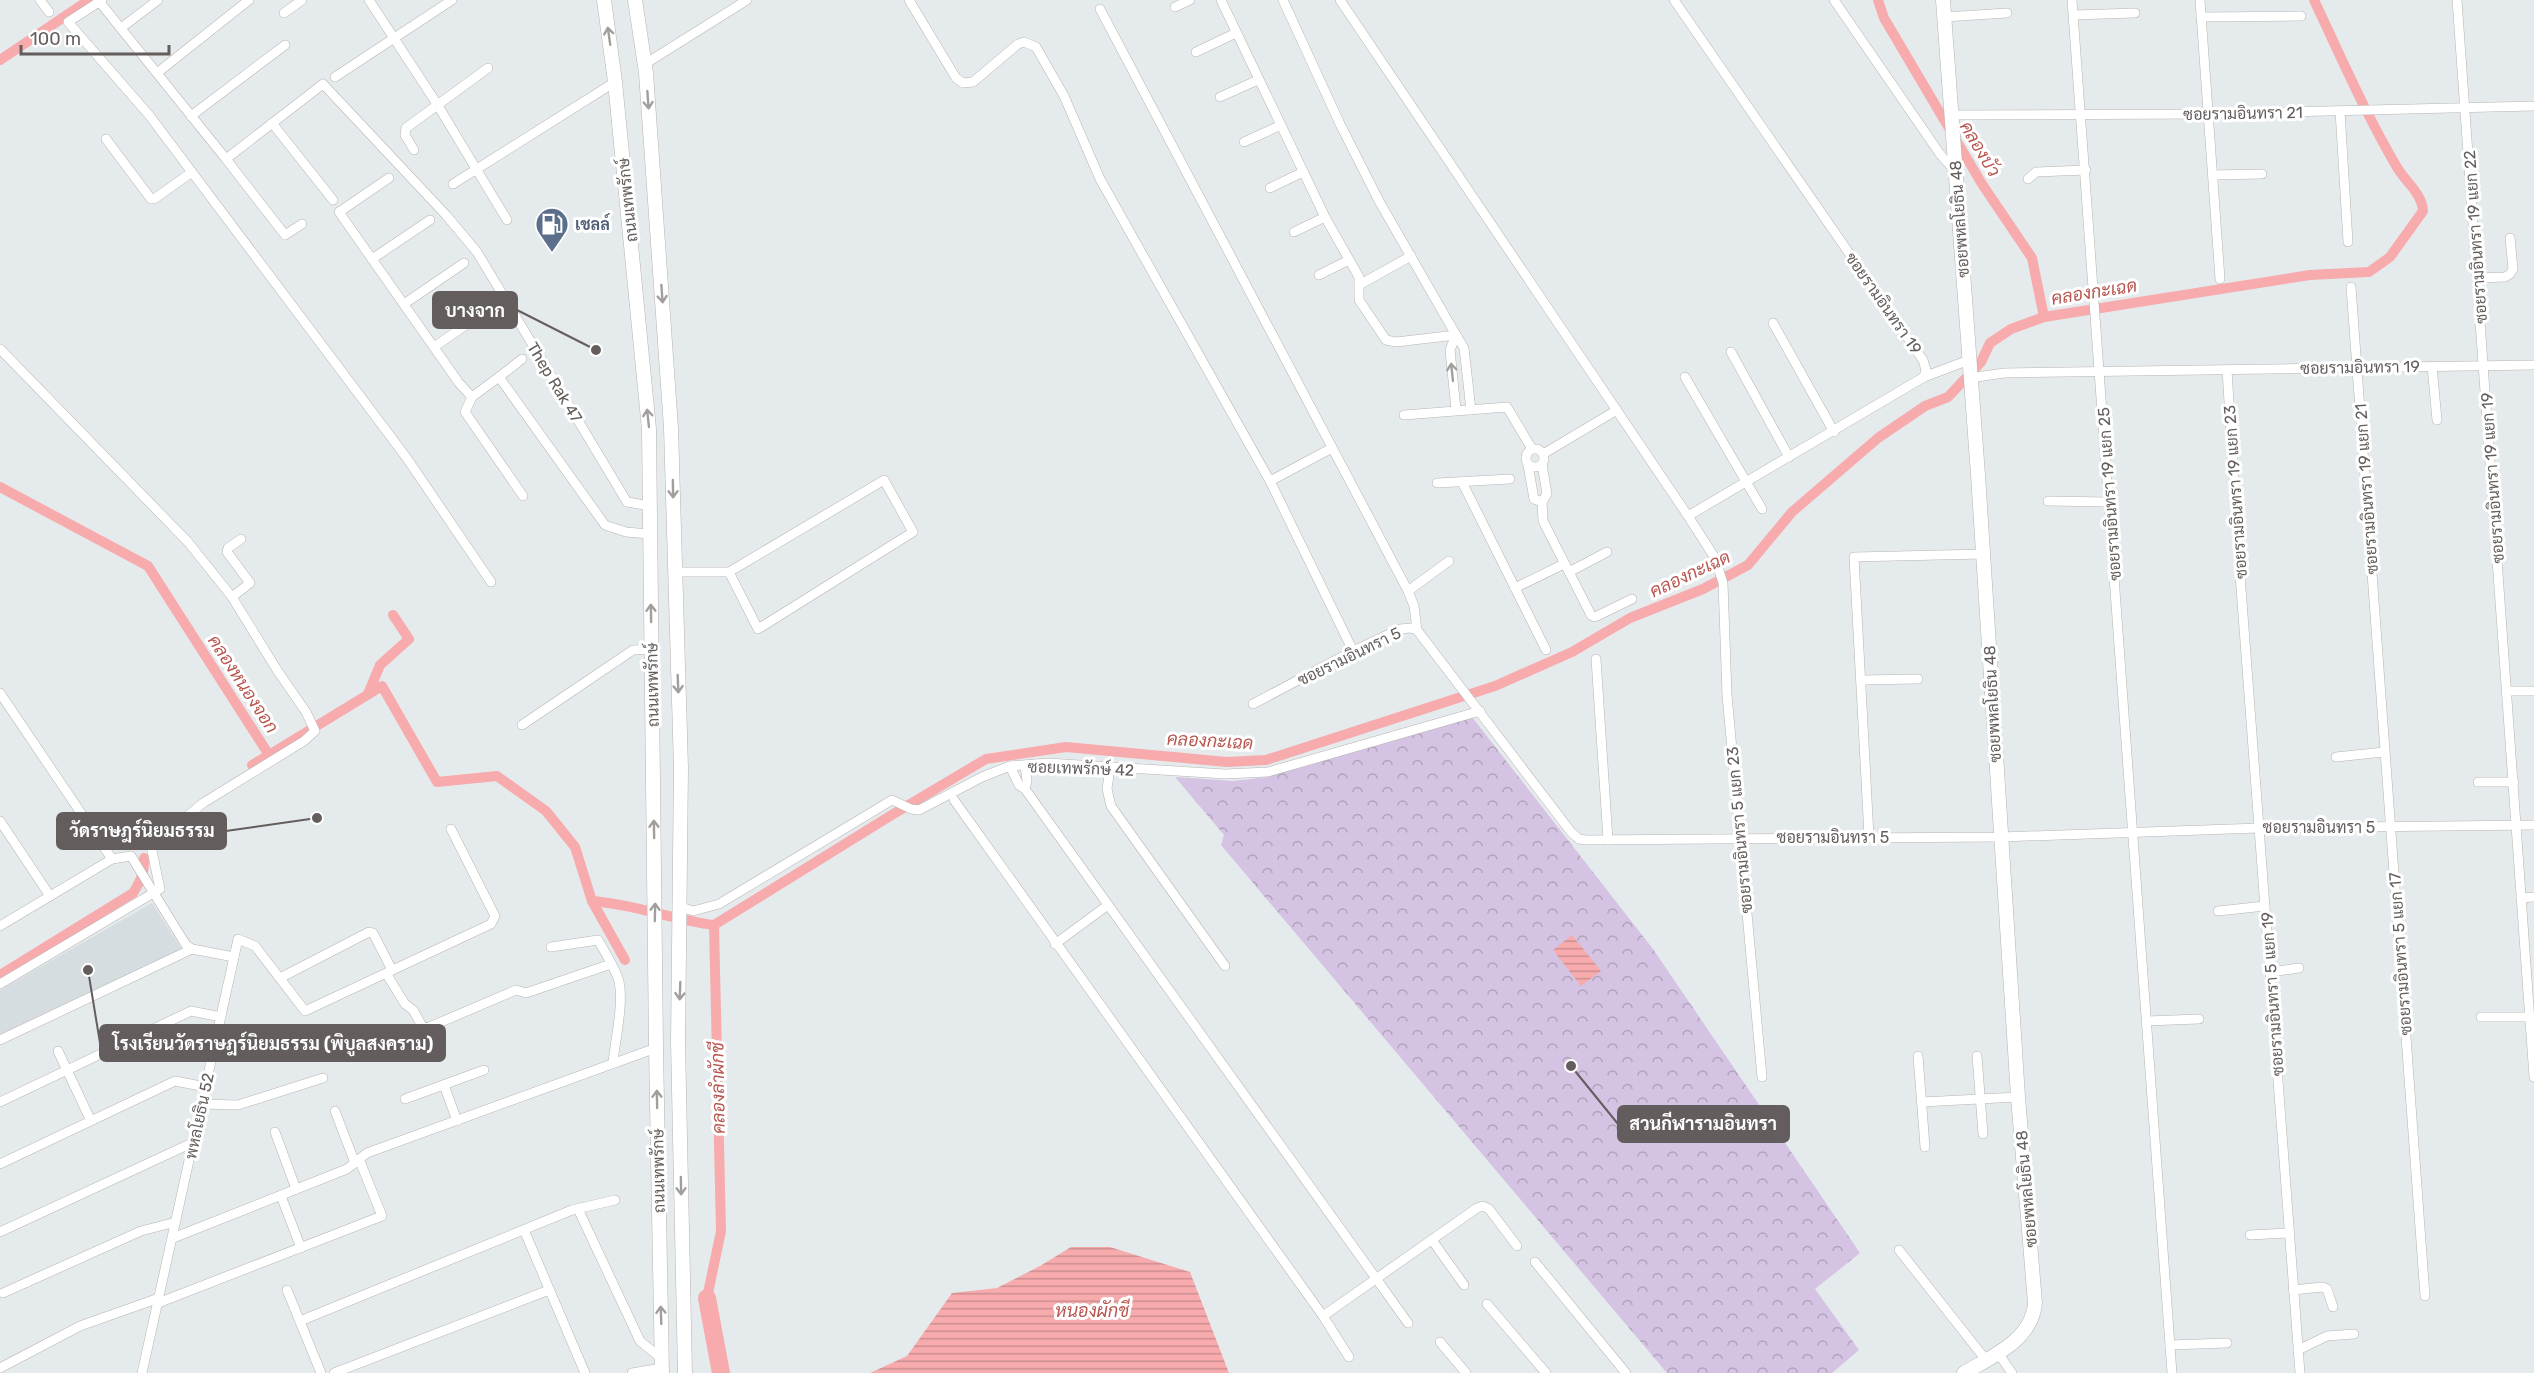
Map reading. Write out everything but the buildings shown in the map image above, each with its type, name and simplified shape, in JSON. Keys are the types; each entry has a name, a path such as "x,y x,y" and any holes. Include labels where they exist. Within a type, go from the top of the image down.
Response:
{"main road":[{"name":"ถนนเทพรักษ์","path":"604,0 615,82 649,429 662,1367"},
{"name":"ถนนเทพรักษ์","path":"635,0 645,64 671,428 681,768 681,933 678,1042 686,1373"},
{"name":"ซอยพหลโยธิน 48","path":"1943,0 1983,554 2018,1096 2036,1303 2034,1315 2025,1331 1992,1356 1964,1373"}],"street":[{"path":"40,0 50,12"},
{"path":"121,28 158,0"},
{"path":"157,73 249,0"},
{"path":"284,13 302,0"},
{"path":"369,0 437,104 507,220"},
{"path":"335,77 452,0"},
{"path":"645,64 747,0"},
{"path":"909,0 956,78 963,83 973,82 1018,44 1024,42 1036,47 1064,96 1100,179 1269,481 1353,651"},
{"path":"1175,7 1190,0"},
{"path":"1221,0 1279,126 1325,217 1359,277 1359,300 1386,340 1396,342 1456,335"},
{"path":"1283,0 1379,201 1464,348 1471,410"},
{"name":"ซอยรามอินทรา 5 แยก 23","path":"1340,0 1688,516 1719,568 1723,583 1727,695 1762,1077"},
{"name":"ซอยรามอินทรา 19","path":"1674,0 1721,64 1923,360 1926,370 1924,377 1688,516"},
{"path":"1834,0 1940,154 1954,165"},
{"name":"ซอยรามอินทรา 19 แยก 25","path":"2073,0 2133,833"},
{"path":"2200,0 2220,279"},
{"name":"ซอยรามอินทรา 19 แยก 22","path":"2457,0 2484,366"},
{"path":"302,224 285,235 100,1 69,22 149,115 192,172 406,457 491,582"},
{"path":"1100,9 1407,591 1414,606 1417,630"},
{"path":"1945,17 2007,13"},
{"path":"2074,15 2135,14"},
{"path":"2201,17 2301,16"},
{"path":"1196,52 1236,33"},
{"path":"191,116 285,45"},
{"path":"414,150 404,131 437,104 489,68"},
{"path":"1220,97 1258,80"},
{"path":"453,184 615,82"},
{"name":"Thep Rak 47","path":"272,123 323,84 446,215 477,252 627,502 650,507"},
{"name":"ซอยรามอินทรา 21","path":"1952,120 2082,115 2534,106"},
{"path":"2340,111 2348,242"},
{"path":"226,159 272,123 333,200"},
{"path":"1244,142 1279,126"},
{"path":"106,139 151,199 192,172"},
{"path":"2028,179 2036,172 2086,170"},
{"path":"1270,188 1303,172"},
{"path":"2213,175 2262,174"},
{"path":"389,178 339,212 471,397"},
{"path":"1294,232 1325,217"},
{"path":"372,259 430,220"},
{"path":"2478,278 2505,277 2510,274 2512,269 2510,238"},
{"path":"1359,285 1411,256"},
{"path":"1319,275 1349,260"},
{"path":"404,304 464,263"},
{"name":"ซอยรามอินทรา 19 แยก 21","path":"2351,287 2374,612"},
{"path":"434,347 492,307"},
{"path":"1773,323 1833,432"},
{"path":"1456,335 1450,350 1456,410"},
{"path":"0,349 188,542 232,597 306,712 315,731 304,741 203,803 152,846 160,889 0,984"},
{"path":"1731,352 1789,457"},
{"path":"522,359 471,397 465,412 523,496"},
{"path":"1924,377 1969,360"},
{"path":"2432,366 2437,420"},
{"name":"ซอยรามอินทรา 19 แยก 19","path":"2484,366 2521,898 2529,950 2529,1017 2534,1077"},
{"name":"ซอยรามอินทรา 19","path":"1970,378 2004,373 2534,366"},
{"name":"ซอยรามอินทรา 19 แยก 23","path":"2227,370 2243,615"},
{"path":"499,377 605,525 626,532 649,534"},
{"path":"1685,377 1762,509"},
{"path":"1404,415 1507,407 1532,449"},
{"path":"1543,454 1617,410"},
{"path":"1269,481 1332,448"},
{"path":"1542,502 1534,499 1526,454 1532,449 1543,454"},
{"path":"1543,454 1542,464 1548,494 1542,502 1543,521 1593,617 1632,599"},
{"path":"1528,465 1537,467 1542,464"},
{"path":"1437,483 1510,479"},
{"path":"675,572 729,572 884,480 912,532 758,629 729,572"},
{"path":"1461,482 1545,650"},
{"path":"2048,501 2109,502"},
{"path":"232,597 250,583 227,552 228,548 241,540"},
{"path":"1515,588 1607,552"},
{"path":"1869,836 1854,557 1983,554"},
{"path":"1407,591 1449,561"},
{"name":"ซอยรามอินทรา 5 แยก 17","path":"2374,612 2425,1296"},
{"name":"ซอยรามอินทรา 5 แยก 19","path":"2243,615 2300,1373"},
{"name":"ซอยรามอินทรา 5","path":"1253,704 1400,629 1417,630 1571,832 1579,839 2000,837 2259,828 2534,825"},
{"path":"522,725 633,650 652,649"},
{"path":"1596,659 1608,840"},
{"path":"1861,680 1918,679"},
{"path":"2508,691 2534,691"},
{"path":"0,693 112,859"},
{"name":"ซอยเทพรักษ์ 42","path":"681,910 693,911 719,903 883,803 892,800 911,809 923,809 982,777 1010,766 1048,763 1225,774 1268,772 1480,711"},
{"path":"2336,757 2384,752"},
{"path":"1024,765 1027,781 1025,789"},
{"path":"1010,766 1015,779 1025,789 1378,1278 1408,1323"},
{"path":"1110,768 1107,789 1111,806 1225,966"},
{"path":"2478,782 2514,782"},
{"path":"954,800 1323,1316 1349,1357"},
{"path":"0,821 50,896"},
{"path":"0,926 112,859 131,856 186,945 192,949 234,957 238,939 255,945 305,1011 491,924 495,916 451,829"},
{"path":"2133,833 2172,1373"},
{"path":"2521,898 2534,897"},
{"path":"1055,944 1108,905"},
{"path":"2218,911 2265,906"},
{"path":"280,978 371,932 405,1004 413,1010 422,1026 427,1028 516,990 526,993 611,964"},
{"path":"551,947 598,940 611,964 618,979 620,993 613,1063"},
{"path":"0,1040 192,949"},
{"name":"พหลโยธิน 52","path":"142,1373 234,957"},
{"path":"2271,972 2299,968"},
{"path":"0,1102 191,1011 221,1017"},
{"path":"2481,1017 2529,1017"},
{"path":"2147,1021 2199,1019"},
{"path":"173,1239 347,1169 367,1153 656,1048"},
{"path":"58,1051 91,1121"},
{"path":"1918,1056 1925,1147"},
{"path":"1977,1056 1983,1134"},
{"path":"405,1100 484,1070"},
{"path":"202,1104 238,1105 323,1078"},
{"path":"0,1164 176,1081 206,1086"},
{"path":"444,1085 457,1121"},
{"path":"1922,1102 2018,1096"},
{"path":"0,1368 80,1326 159,1301 382,1216 335,1111"},
{"path":"275,1132 296,1190"},
{"path":"0,1233 194,1142"},
{"path":"280,1196 301,1248"},
{"path":"300,1321 578,1209 615,1200"},
{"path":"1323,1316 1477,1208 1483,1206 1489,1209 1516,1246"},
{"path":"578,1209 640,1341 662,1367 632,1373"},
{"path":"3,1293 141,1231 176,1222"},
{"path":"524,1230 585,1373"},
{"path":"2250,1235 2289,1233"},
{"path":"1432,1240 1464,1285"},
{"path":"1899,1250 1992,1356 2012,1373"},
{"path":"1534,1262 1626,1373"},
{"path":"2293,1290 2322,1287 2327,1289 2333,1308"},
{"path":"287,1290 321,1373"},
{"path":"334,1373 549,1290"},
{"path":"1487,1304 1546,1373"},
{"path":"2298,1350 2327,1336 2354,1334"},
{"path":"1440,1342 1466,1373"},
{"path":"2170,1345 2227,1342"}],"shaded area":[{"path":"152,903 182,950 0,1036 0,990"}],"green space":[{"path":"1472,717 1653,949 1860,1253 1815,1289 1859,1350 1832,1373 1667,1373 1221,845 1224,835 1175,777 1233,781 1268,777"}],"water":[{"path":"1572,935 1601,971 1581,986 1553,950"},
{"name":"หนองผักชี","path":"1071,1247 1110,1247 1190,1272 1229,1373 870,1373 907,1356 952,1293 997,1288"}],"waterway":[{"path":"0,60 89,0"},
{"name":"คลองบัว","path":"1878,0 1884,18 1982,184 2032,258 2044,317"},
{"name":"คลองกะเฉด","path":"714,925 986,759 1066,747 1227,762 1266,760 1495,686 1572,652 1630,618 1703,589 1748,565 1792,512 1878,438 1925,406 1948,397 1981,362 1990,343 2011,329 2044,317 2310,275 2369,272 2390,257 2423,211 2422,205 2375,128 2314,0"},
{"name":"คลองหนองจอก","path":"0,487 148,566 269,755 382,686 437,782 497,776 546,811 575,847 592,901 625,960"},
{"path":"368,694 380,665 409,639 393,615"},
{"path":"252,765 269,755"},
{"path":"0,975 133,893 142,877 144,858"},
{"name":"คลองลำผักชี","path":"592,901 623,905 714,925 721,1231 707,1298"},
{"name":"คลองลำผักชี","path":"707,1298 721,1373"}],"place":[{"name":"เชลล์","path":"552,253"},
{"name":"บางจาก","path":"596,350"},
{"name":"วัดราษฎร์นิยมธรรม","path":"317,818"},
{"name":"โรงเรียนวัดราษฎร์นิยมธรรม (พิบูลสงคราม)","path":"88,970"},
{"name":"สวนกีฬารามอินทรา","path":"1571,1066"}]}
